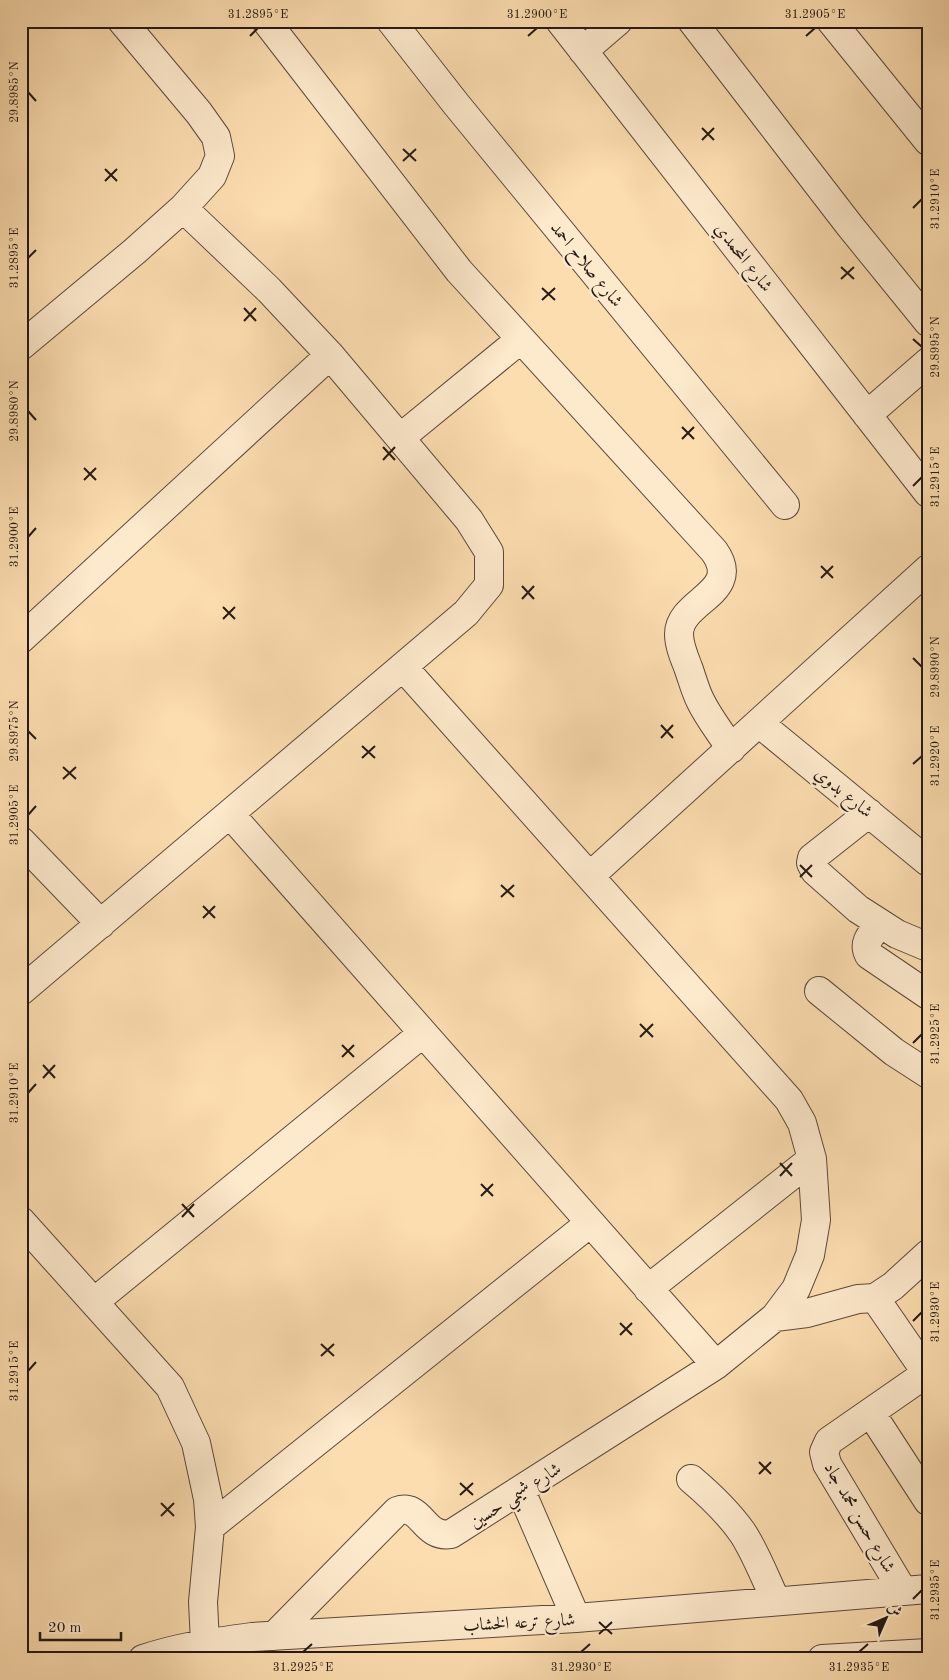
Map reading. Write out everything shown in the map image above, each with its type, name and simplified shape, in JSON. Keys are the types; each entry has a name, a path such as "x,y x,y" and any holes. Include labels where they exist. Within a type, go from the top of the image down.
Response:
{"street":[{"path":"21,346 135,251 183,208 212,176 220,156 216,137 199,113 122,21"},
{"path":"266,21 459,271 720,560 722,573 718,586 689,613 681,623 679,634 683,654 700,700 731,749"},
{"name":"شارع صلاح احمد","path":"392,21 456,104 785,505"},
{"name":"شارع المحمدي","path":"560,21 928,493"},
{"path":"583,51 618,21"},
{"path":"692,21 850,226 928,322"},
{"path":"831,21 928,141"},
{"path":"21,991 403,667 466,612 489,585 489,552 469,520 330,355 269,290 183,208"},
{"path":"400,438 521,339"},
{"path":"21,639 330,355"},
{"path":"867,415 928,362"},
{"path":"590,876 928,569"},
{"name":"شارع شيمي حسين","path":"274,1636 396,1511 402,1509 412,1511 436,1534 444,1536 451,1534 716,1366 775,1317 796,1289 810,1255 816,1220 812,1159 802,1124 789,1100 403,667"},
{"name":"شارع بدوي","path":"759,723 928,862"},
{"path":"869,813 812,858 811,863 815,871 858,908 880,924 896,934 928,947"},
{"path":"230,814 716,1366"},
{"path":"21,841 100,924"},
{"path":"880,924 866,943 869,955 928,995"},
{"path":"819,991 894,1052 928,1074"},
{"path":"94,1302 423,1033"},
{"path":"648,1289 812,1159"},
{"path":"21,1221 170,1387 196,1443 208,1499 210,1527 203,1602 208,1651"},
{"path":"210,1527 590,1222"},
{"path":"775,1317 807,1313 858,1299 875,1298 893,1286 928,1254"},
{"path":"875,1298 927,1374"},
{"name":"شارع حسن محمد جاد","path":"916,1590 824,1456 825,1448 830,1441 927,1374"},
{"path":"871,1413 928,1501"},
{"path":"691,1479 716,1501 743,1534 776,1601"},
{"path":"521,1491 576,1618"},
{"name":"شارع ترعه الخشاب","path":"143,1659 168,1651 208,1651 274,1636 576,1618 916,1590"},
{"path":"822,1659 928,1653"}]}
